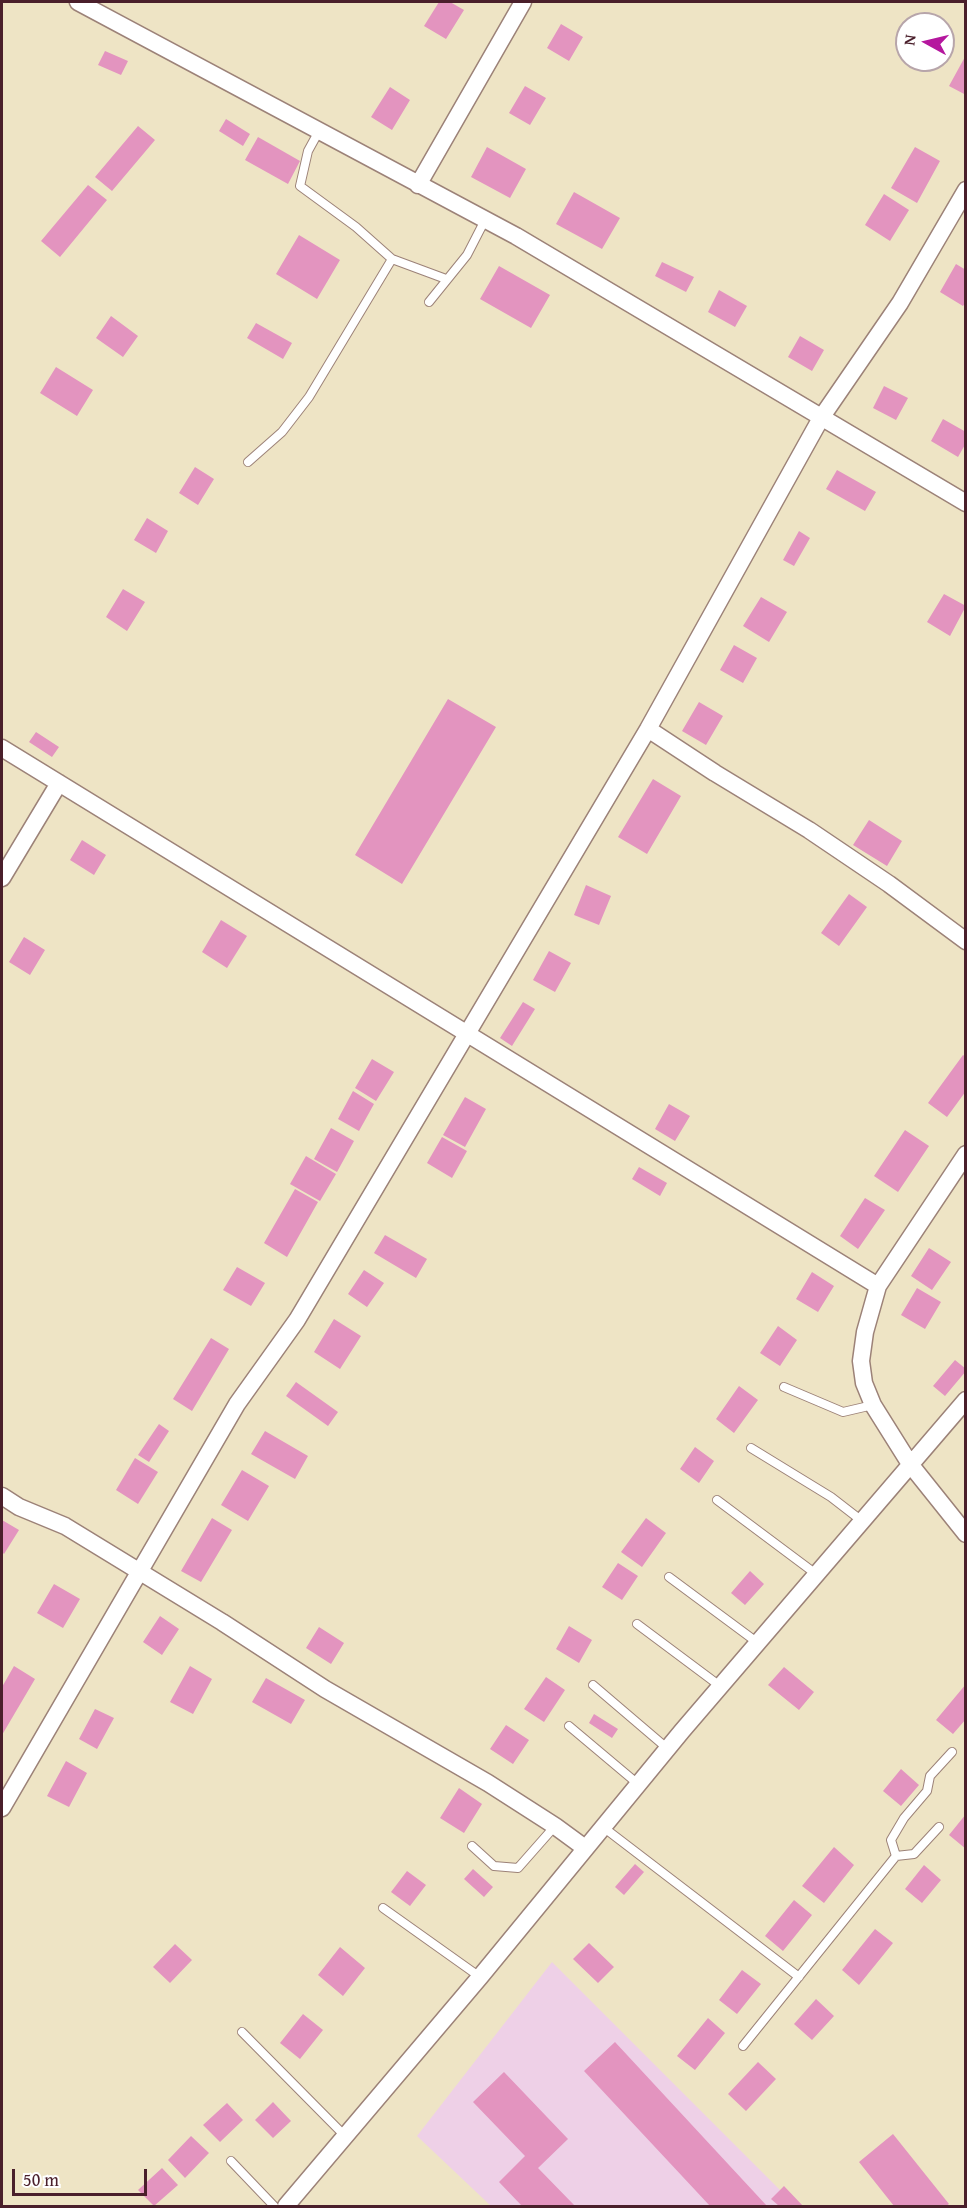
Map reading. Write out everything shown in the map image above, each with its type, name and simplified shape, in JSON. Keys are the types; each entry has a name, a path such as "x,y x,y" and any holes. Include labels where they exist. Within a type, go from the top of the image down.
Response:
{"street":[{"path":"78,2 485,220 966,503"},
{"path":"418,185 523,2"},
{"path":"2,1808 237,1404 297,1320 648,729 821,418 900,303 966,190"},
{"path":"648,729 809,830 889,884 966,941"},
{"path":"2,748 878,1286"},
{"path":"2,878 58,783"},
{"path":"966,1154 878,1286 865,1332 861,1361 864,1383 873,1405 910,1464 966,1534"},
{"path":"286,2206 480,1977 720,1686 966,1400"},
{"path":"2,1496 19,1507 65,1526 325,1689 488,1783 585,1848"}],"lane":[{"path":"319,130 308,151 300,186 356,227 392,259 446,279"},
{"path":"429,302 467,255 485,220"},
{"path":"248,462 282,432 309,397 392,259"},
{"path":"784,1387 843,1412 873,1405"},
{"path":"751,1448 831,1497 862,1521"},
{"path":"717,1500 816,1574"},
{"path":"669,1577 758,1643"},
{"path":"637,1624 720,1686"},
{"path":"593,1685 668,1749"},
{"path":"569,1726 638,1784"},
{"path":"896,1856 891,1840 904,1818 927,1791 930,1776 952,1752"},
{"path":"472,1846 494,1866 518,1868 555,1826"},
{"path":"603,1827 799,1977"},
{"path":"743,2046 896,1856 914,1854 939,1827"},
{"path":"383,1908 480,1977"},
{"path":"242,2032 345,2136"},
{"path":"231,2161 274,2206"}],"shaded area":[{"path":"552,1962 796,2206 491,2206 417,2136"}],"building":[{"path":"439,2 450,2 464,10 446,39 424,26"},
{"path":"561,24 583,37 569,61 547,48"},
{"path":"105,51 128,61 121,75 98,65"},
{"path":"966,55 966,95 949,86"},
{"path":"525,86 546,98 530,125 509,113"},
{"path":"390,87 410,100 392,130 371,117"},
{"path":"226,119 250,134 243,146 219,131"},
{"path":"138,126 155,140 112,191 95,177"},
{"path":"258,137 300,161 288,184 245,160"},
{"path":"487,147 526,169 510,198 471,177"},
{"path":"915,147 940,161 917,203 891,188"},
{"path":"88,185 107,200 60,257 41,241"},
{"path":"574,192 620,218 602,249 556,224"},
{"path":"884,194 909,210 890,241 865,225"},
{"path":"299,235 340,260 317,299 276,274"},
{"path":"662,262 694,277 686,292 655,276"},
{"path":"956,264 966,270 966,302 963,306 940,292"},
{"path":"499,266 550,295 531,328 480,299"},
{"path":"719,290 747,306 735,327 708,312"},
{"path":"111,316 138,336 123,357 96,338"},
{"path":"256,323 292,343 283,359 247,338"},
{"path":"800,336 824,350 812,371 788,357"},
{"path":"56,367 93,390 77,416 40,393"},
{"path":"884,386 908,398 896,420 873,408"},
{"path":"943,419 966,432 966,443 958,457 931,441"},
{"path":"195,467 214,479 198,505 179,493"},
{"path":"837,470 876,492 865,511 826,489"},
{"path":"147,518 168,531 156,553 134,540"},
{"path":"799,531 810,538 794,566 783,560"},
{"path":"123,589 145,602 127,631 106,617"},
{"path":"944,594 966,606 950,636 927,622"},
{"path":"761,597 787,612 769,642 743,626"},
{"path":"734,645 757,658 743,683 720,670"},
{"path":"448,699 496,727 402,884 355,855"},
{"path":"699,702 723,716 706,745 682,731"},
{"path":"36,732 59,747 52,757 29,742"},
{"path":"653,779 681,796 647,854 618,837"},
{"path":"869,820 902,841 887,866 853,845"},
{"path":"82,840 106,855 94,875 70,860"},
{"path":"586,885 611,896 599,925 574,915"},
{"path":"849,894 867,907 839,946 821,933"},
{"path":"221,920 247,936 227,968 202,952"},
{"path":"24,937 45,950 30,975 9,962"},
{"path":"549,951 571,963 555,992 533,980"},
{"path":"523,1002 535,1009 512,1046 500,1038"},
{"path":"963,1055 966,1057 966,1091 947,1117 928,1103"},
{"path":"372,1059 394,1072 376,1101 355,1088"},
{"path":"353,1091 374,1104 359,1131 338,1119"},
{"path":"465,1097 486,1109 465,1147 443,1135"},
{"path":"669,1104 690,1116 675,1141 655,1129"},
{"path":"331,1128 354,1141 337,1172 314,1159"},
{"path":"905,1130 929,1146 898,1192 874,1176"},
{"path":"442,1137 467,1151 452,1178 427,1163"},
{"path":"306,1156 336,1174 320,1201 290,1184"},
{"path":"639,1167 667,1183 660,1196 632,1179"},
{"path":"295,1189 318,1202 287,1257 264,1243"},
{"path":"865,1198 885,1210 858,1249 840,1236"},
{"path":"385,1235 427,1259 416,1278 374,1253"},
{"path":"929,1248 951,1262 932,1290 911,1276"},
{"path":"237,1267 265,1283 251,1306 223,1290"},
{"path":"364,1270 384,1283 367,1307 348,1294"},
{"path":"812,1272 834,1286 818,1312 796,1299"},
{"path":"917,1288 941,1302 925,1329 901,1315"},
{"path":"334,1319 361,1336 340,1369 314,1352"},
{"path":"778,1326 797,1340 780,1366 760,1353"},
{"path":"211,1338 229,1349 192,1411 173,1399"},
{"path":"955,1360 966,1371 945,1396 933,1386"},
{"path":"296,1382 338,1412 328,1426 286,1396"},
{"path":"739,1386 758,1400 734,1433 716,1419"},
{"path":"159,1424 169,1431 149,1462 138,1455"},
{"path":"265,1431 308,1456 295,1479 251,1454"},
{"path":"695,1447 714,1461 699,1483 680,1469"},
{"path":"135,1458 158,1472 138,1504 116,1490"},
{"path":"242,1470 269,1486 248,1521 221,1505"},
{"path":"212,1518 232,1530 201,1582 181,1571"},
{"path":"646,1518 666,1533 642,1567 621,1552"},
{"path":"2,1520 19,1530 4,1554 2,1552"},
{"path":"618,1563 638,1576 622,1600 602,1587"},
{"path":"750,1571 764,1584 745,1605 731,1593"},
{"path":"54,1584 80,1599 63,1628 37,1613"},
{"path":"160,1616 179,1629 162,1655 143,1642"},
{"path":"569,1626 592,1640 579,1663 556,1649"},
{"path":"319,1627 344,1643 331,1664 306,1648"},
{"path":"14,1666 35,1679 2,1735 2,1687"},
{"path":"190,1666 212,1679 193,1714 170,1702"},
{"path":"784,1667 814,1692 799,1710 768,1685"},
{"path":"546,1677 565,1690 544,1722 524,1709"},
{"path":"266,1678 305,1700 291,1724 252,1702"},
{"path":"966,1684 966,1719 953,1734 936,1720"},
{"path":"95,1709 114,1718 97,1749 79,1739"},
{"path":"594,1714 618,1729 612,1738 589,1723"},
{"path":"506,1725 529,1740 513,1764 490,1749"},
{"path":"66,1761 87,1773 69,1807 47,1796"},
{"path":"901,1769 919,1785 901,1806 883,1791"},
{"path":"459,1788 482,1804 464,1833 440,1818"},
{"path":"966,1814 966,1849 949,1835"},
{"path":"834,1847 854,1865 824,1903 802,1886"},
{"path":"635,1864 644,1872 624,1895 615,1887"},
{"path":"924,1865 941,1880 922,1903 905,1889"},
{"path":"473,1869 493,1887 484,1897 464,1879"},
{"path":"407,1871 426,1885 410,1906 391,1892"},
{"path":"794,1900 812,1915 783,1951 765,1936"},
{"path":"875,1929 893,1943 859,1985 842,1970"},
{"path":"589,1943 614,1967 598,1983 573,1959"},
{"path":"175,1944 192,1960 170,1983 153,1967"},
{"path":"340,1947 365,1968 343,1996 318,1975"},
{"path":"742,1970 761,1984 737,2014 719,2000"},
{"path":"816,1999 834,2016 812,2040 794,2024"},
{"path":"303,2014 323,2030 300,2059 280,2043"},
{"path":"708,2018 725,2033 695,2070 677,2056"},
{"path":"615,2042 767,2206 710,2206 584,2071"},
{"path":"758,2062 776,2079 746,2111 728,2094"},
{"path":"504,2072 568,2139 538,2168 575,2206 522,2206 499,2182 525,2156 473,2102"},
{"path":"273,2102 291,2121 273,2138 255,2120"},
{"path":"227,2103 243,2120 220,2142 203,2125"},
{"path":"893,2134 949,2204 946,2206 894,2206 859,2162"},
{"path":"191,2136 209,2153 185,2178 168,2160"},
{"path":"162,2168 178,2185 154,2206 138,2190"},
{"path":"784,2186 803,2206 779,2206 771,2199"}]}
